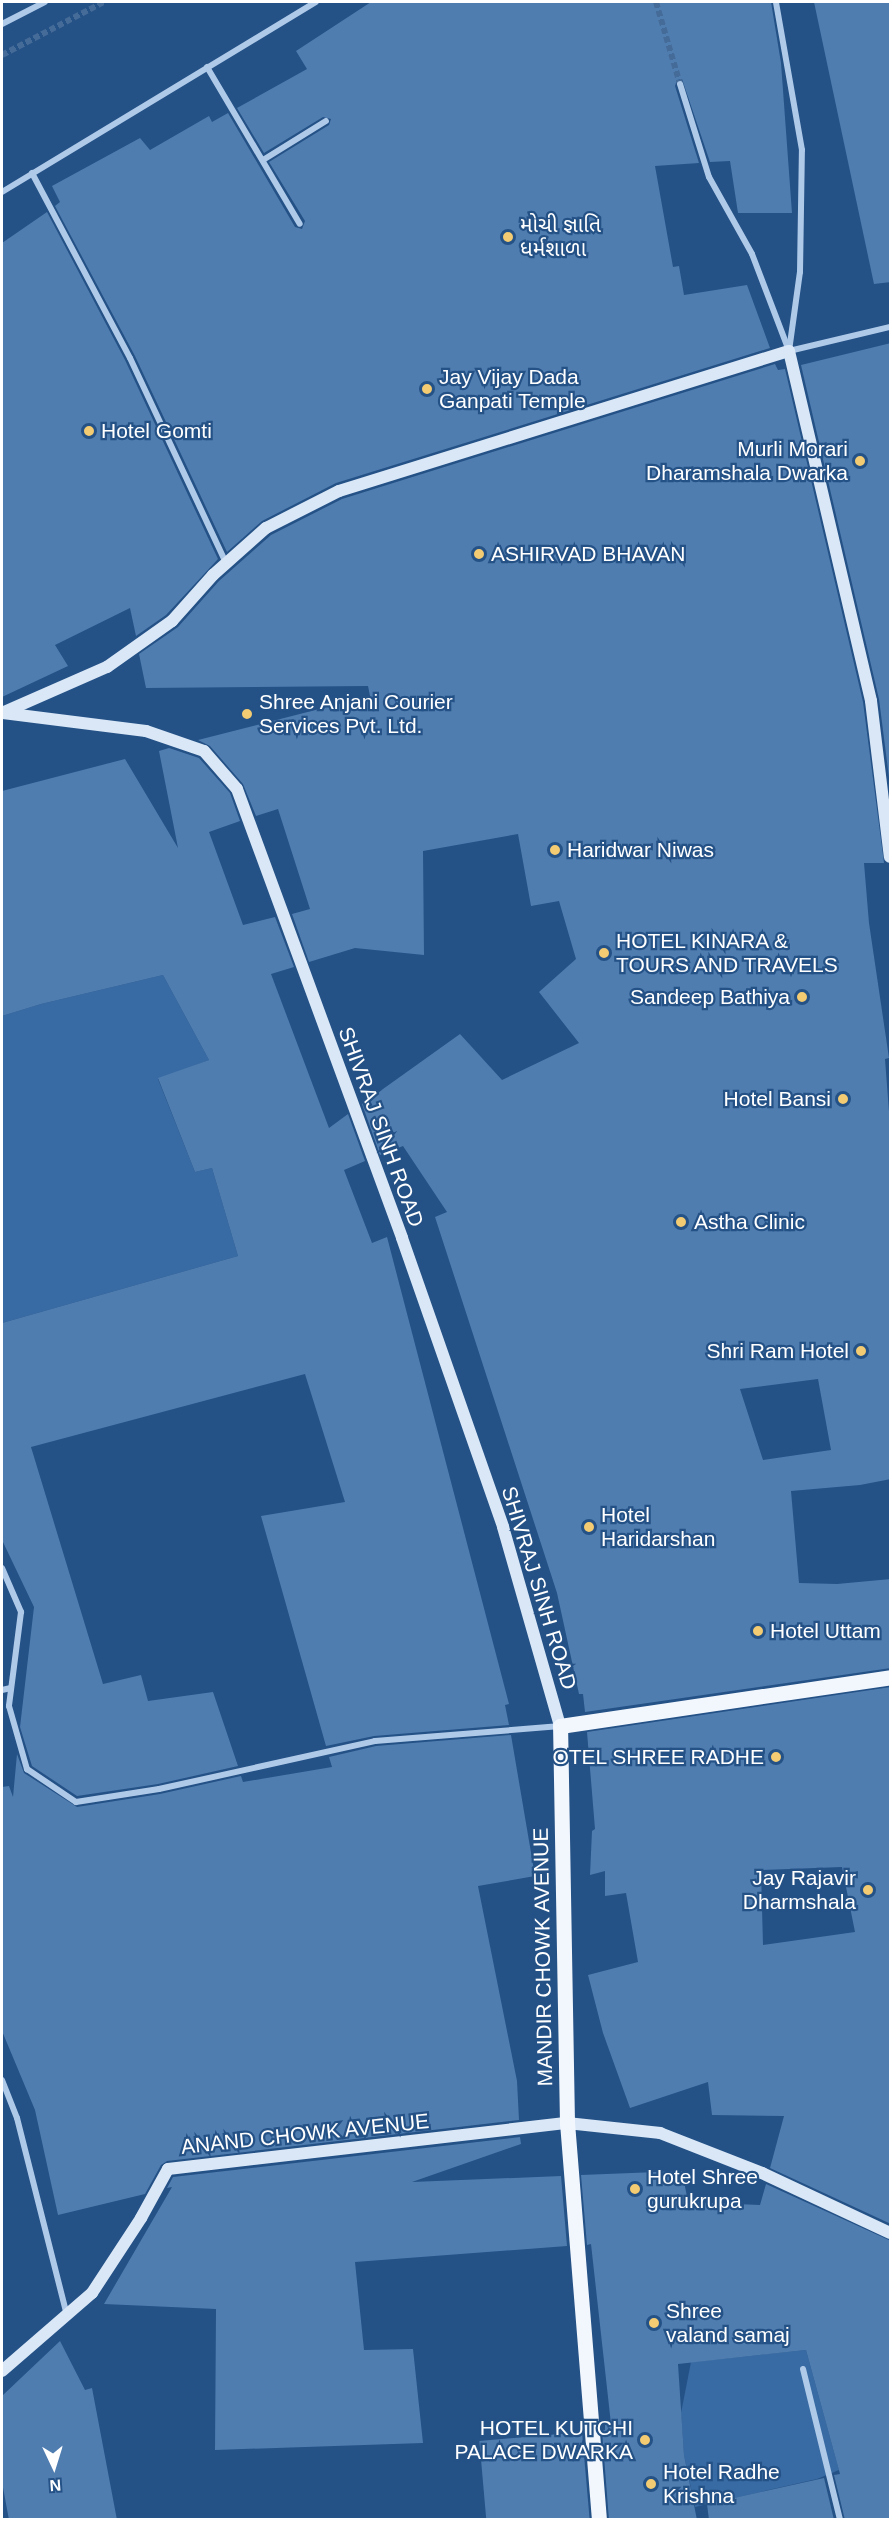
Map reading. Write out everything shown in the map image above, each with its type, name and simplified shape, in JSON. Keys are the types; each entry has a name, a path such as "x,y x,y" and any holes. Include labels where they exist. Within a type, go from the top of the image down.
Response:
{"main road":[{"path":"2,713 107,667 172,621 226,564 266,528 339,491 711,373 789,351 871,701 891,857"},
{"name":"SHIVRAJ SINH ROAD","path":"2,713 146,730 204,752 237,789 402,1238 503,1527 560,1725"},
{"path":"560,1725 891,1677"},
{"name":"MANDIR CHOWK AVENUE","path":"560,1725 567,2123 599,2520"},
{"path":"567,2123 660,2133 762,2173 891,2233"},
{"name":"ANAND CHOWK AVENUE","path":"2,2371 92,2293 141,2218 168,2169 567,2123"}],"street":[{"path":"2,24 45,2"},
{"path":"2,192 316,2"},
{"path":"776,2 802,150 800,272 789,351"},
{"path":"207,67 300,224"},
{"path":"680,84 709,177 752,254 789,351"},
{"path":"263,160 326,121"},
{"path":"32,173 130,358 226,564"},
{"path":"789,351 891,327"},
{"path":"2,1568 21,1612 9,1706 27,1769 76,1802 159,1789 375,1742 560,1725"},
{"path":"2,1690 11,1688"},
{"path":"2,2080 17,2118 67,2314"},
{"path":"803,2369 840,2520"}],"shaded area":[{"path":"163,975 209,1060 158,1079 195,1172 212,1168 238,1256 2,1323 2,1016 41,1004"},
{"path":"806,2350 839,2470 817,2479 695,2507 684,2455 681,2413 691,2362"}],"building":[{"path":"371,2 771,2 781,63 792,213 738,213 730,161 710,162 682,79 677,80 675,86 699,163 655,166 673,267 679,266 684,295 747,285 770,348 336,483 262,521 227,552 135,356 55,206 60,202 52,186 140,138 150,150 209,116 212,122 228,113 295,227 302,229 305,221 269,162 329,125 331,119 323,117 264,153 237,108 307,69 296,51"},
{"path":"814,2 891,2 891,282 874,284"},
{"path":"47,212 125,360 218,559 166,615 136,636 130,608 55,645 68,666 2,697 2,243"},
{"path":"891,343 891,793 879,699 801,365"},
{"path":"775,364 778,370 785,369 863,702 884,863 864,863 869,923 889,1058 885,1059 891,1138 891,1479 860,1485 791,1491 799,1583 837,1584 891,1579 891,1668 585,1712 583,1694 579,1694 557,1593 435,1217 447,1212 403,1146 380,1155 362,1104 460,1034 502,1080 579,1043 539,992 576,959 559,901 531,906 518,834 423,851 424,955 355,948 309,962 292,914 310,909 278,809 256,816 243,784 210,746 198,740 370,696 368,686 146,688 139,654 178,627 219,581 271,535 342,499","holes":["818,1379 831,1450 763,1460 740,1389"]},
{"path":"169,748 199,758 230,793 240,821 209,832 243,925 275,917 294,967 271,974 329,1128 348,1114 365,1161 344,1170 372,1243 387,1237 509,1704 505,1705 509,1725 374,1736 326,1746 261,1516 345,1502 305,1374 31,1447 103,1684 141,1675 148,1701 213,1692 238,1766 158,1784 77,1796 32,1766 20,1727 34,1607 2,1540 2,1323 238,1256 212,1168 195,1172 158,1078 209,1060 163,975 41,1004 2,1016 2,791 125,759 178,848 159,751"},
{"path":"891,1687 891,2224 770,2168 784,2116 712,2115 708,2082 630,2108 603,2033 588,1975 638,1962 626,1893 605,1896 605,1871 590,1875 592,1831 595,1829 587,1732","holes":["842,1867 855,1932 763,1945 761,1870"]},
{"path":"511,1735 535,1876 478,1886 517,2081 519,2120 167,2161 161,2165 145,2194 58,2215 35,2110 2,2031 2,1787 9,1786 13,1797 17,1754 24,1773 77,1807 160,1794 241,1776 243,1782 332,1767 329,1757 376,1746"},
{"path":"520,2137 521,2144 412,2182 561,2176 567,2246 355,2262 364,2350 413,2349 423,2443 215,2450 216,2309 104,2304 172,2187 167,2188 173,2177"},
{"path":"682,2171 688,2202 760,2205 766,2184 891,2241 891,2520 845,2520 834,2475 840,2474 806,2350 678,2364 684,2455 697,2520 609,2520 602,2431 605,2430 605,2425 611,2424 591,2244 587,2245 581,2175"},
{"path":"60,2341 85,2390 92,2388 117,2520 9,2520 2,2482 2,2396"},
{"path":"582,2432 590,2520 486,2520 479,2441"},
{"path":"824,2478 834,2520 709,2520 707,2504"}],"tunnel":[{"path":"2,55 104,2"},
{"path":"656,2 680,84"}],"place":[{"name":"મોચી જ્ઞાતિ ધર્મશાળા","path":"508,237"},
{"name":"Jay Vijay Dada Ganpati Temple","path":"427,389"},
{"name":"Hotel Gomti","path":"89,431"},
{"name":"Murli Morari Dharamshala Dwarka","path":"860,461"},
{"name":"ASHIRVAD BHAVAN","path":"479,554"},
{"name":"Shree Anjani Courier Services Pvt. Ltd.","path":"247,714"},
{"name":"Haridwar Niwas","path":"555,850"},
{"name":"HOTEL KINARA & TOURS AND TRAVELS","path":"604,953"},
{"name":"Sandeep Bathiya","path":"802,997"},
{"name":"Hotel Bansi","path":"843,1099"},
{"name":"Astha Clinic","path":"681,1222"},
{"name":"Shri Ram Hotel","path":"861,1351"},
{"name":"Hotel Haridarshan","path":"589,1527"},
{"name":"Hotel Uttam","path":"758,1631"},
{"name":"OTEL SHREE RADHE","path":"776,1757"},
{"name":"Jay Rajavir Dharmshala","path":"868,1890"},
{"name":"Hotel Shree gurukrupa","path":"635,2189"},
{"name":"Shree valand samaj","path":"654,2323"},
{"name":"HOTEL KUTCHI PALACE DWARKA","path":"645,2440"},
{"name":"Hotel Radhe Krishna","path":"651,2484"}]}
